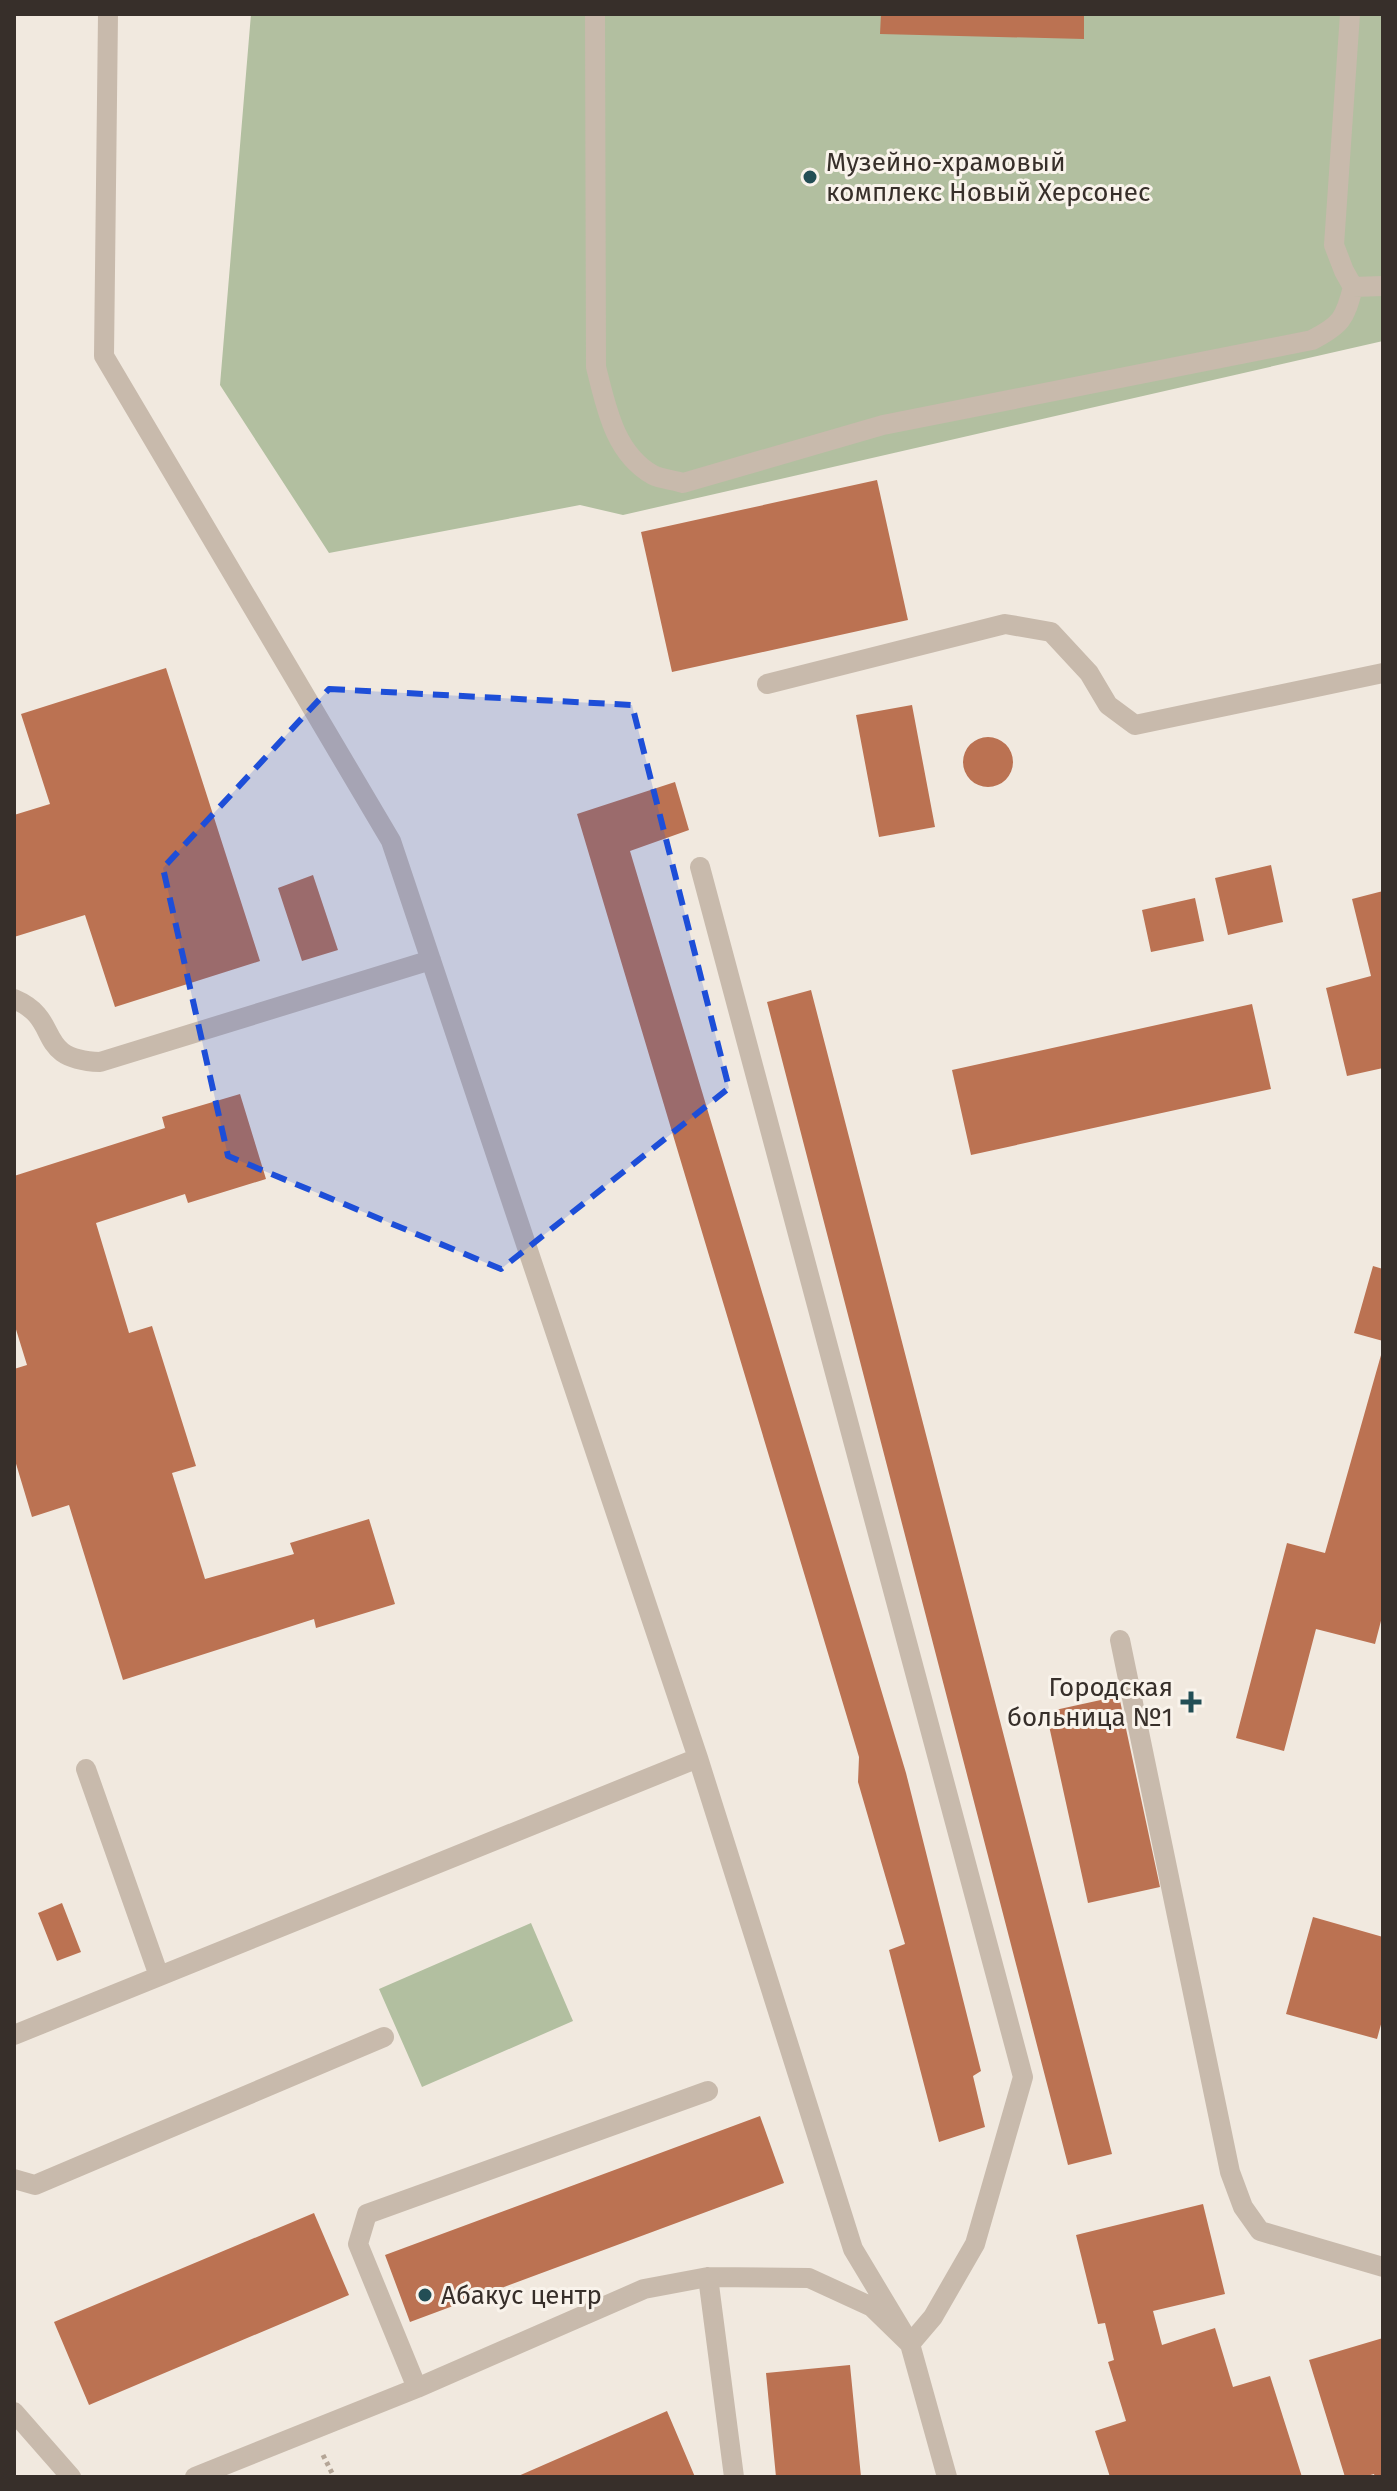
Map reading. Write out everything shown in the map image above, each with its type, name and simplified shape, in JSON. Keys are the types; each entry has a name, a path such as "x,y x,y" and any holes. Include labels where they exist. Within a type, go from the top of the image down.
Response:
{"street":[{"path":"108,14 104,356 391,841 698,1758 853,2249 910,2344 947,2477"},
{"path":"595,14 596,367 609,417 625,452 654,475 683,483 883,425 1312,340 1335,328 1348,308 1353,287 1334,245 1350,14"},
{"path":"1353,287 1383,286"},
{"path":"767,684 1005,624 1051,632 1089,673 1108,705 1135,725 1383,673"},
{"path":"700,867 1023,2077 975,2244 933,2317 910,2344"},
{"path":"14,999 29,1006 42,1019 52,1045 66,1056 100,1062 431,960"},
{"path":"1120,1640 1230,2172 1243,2207 1260,2231 1383,2267"},
{"path":"14,2035 698,1758"},
{"path":"86,1769 159,1976"},
{"path":"14,2179 35,2185 384,2037"},
{"path":"417,2388 358,2244 367,2214 708,2091"},
{"path":"195,2477 417,2388 644,2289 708,2277 809,2278 872,2307 910,2344"},
{"path":"708,2277 734,2477"},
{"path":"14,2412 71,2477"}],"highlighted area":[{"path":"329,689 632,705 729,1088 501,1269 228,1156 163,868"}],"green space":[{"name":"Музейно-храмовый комплекс Новый Херсонес","path":"251,14 1383,14 1383,341 623,515 580,505 329,553 220,385"},
{"path":"531,1923 573,2021 422,2087 379,1989"}],"building":[{"path":"881,14 1084,14 1084,39 880,34"},
{"path":"877,480 908,620 672,672 641,532"},
{"path":"166,668 260,961 115,1007 85,915 14,937 14,815 50,804 21,714"},
{"path":"912,705 935,827 879,837 856,715"},
{"path":"978,738 998,738 1012,752 1012,772 998,786 978,786 964,772 964,752"},
{"path":"675,782 689,830 630,851 906,1773 981,2071 973,2076 985,2127 939,2142 889,1950 905,1944 858,1782 859,1757 577,814"},
{"path":"1271,865 1283,922 1228,935 1215,878"},
{"path":"313,875 338,950 302,961 278,888"},
{"path":"1383,891 1383,1068 1347,1076 1326,988 1371,976 1352,899"},
{"path":"1195,898 1204,941 1151,952 1142,910"},
{"path":"811,990 1112,2154 1068,2165 767,1002"},
{"path":"1252,1004 1271,1089 971,1155 952,1070"},
{"path":"240,1094 266,1179 188,1203 185,1194 96,1223 129,1333 152,1326 196,1466 172,1473 205,1579 294,1554 290,1543 369,1519 395,1604 316,1628 314,1619 123,1680 69,1505 32,1517 14,1457 14,1369 27,1365 14,1323 14,1176 165,1128 162,1117"},
{"path":"1373,1266 1383,1269 1383,1341 1354,1333"},
{"path":"1383,1348 1383,1613 1375,1644 1316,1629 1284,1751 1236,1738 1287,1543 1325,1553"},
{"path":"1119,1696 1160,1887 1088,1903 1046,1712"},
{"path":"62,1903 81,1952 57,1961 38,1913"},
{"path":"1313,1917 1383,1937 1383,2017 1377,2039 1286,2014"},
{"path":"760,2116 784,2183 410,2322 385,2255"},
{"path":"1203,2204 1225,2294 1153,2311 1162,2345 1215,2328 1233,2387 1270,2376 1302,2477 1110,2477 1095,2431 1126,2421 1108,2362 1114,2360 1105,2323 1098,2324 1076,2235"},
{"path":"314,2213 349,2295 89,2405 54,2322"},
{"path":"1383,2338 1383,2477 1375,2477 1374,2474 1345,2477 1309,2360"},
{"path":"850,2365 861,2477 776,2477 766,2373"},
{"path":"667,2411 695,2477 516,2477"}],"place":[{"name":"Музейно-храмовый комплекс Новый Херсонес","path":"810,177"},
{"name":"Городская больница №1","path":"1191,1702"},
{"name":"Абакус центр","path":"425,2295"}]}
